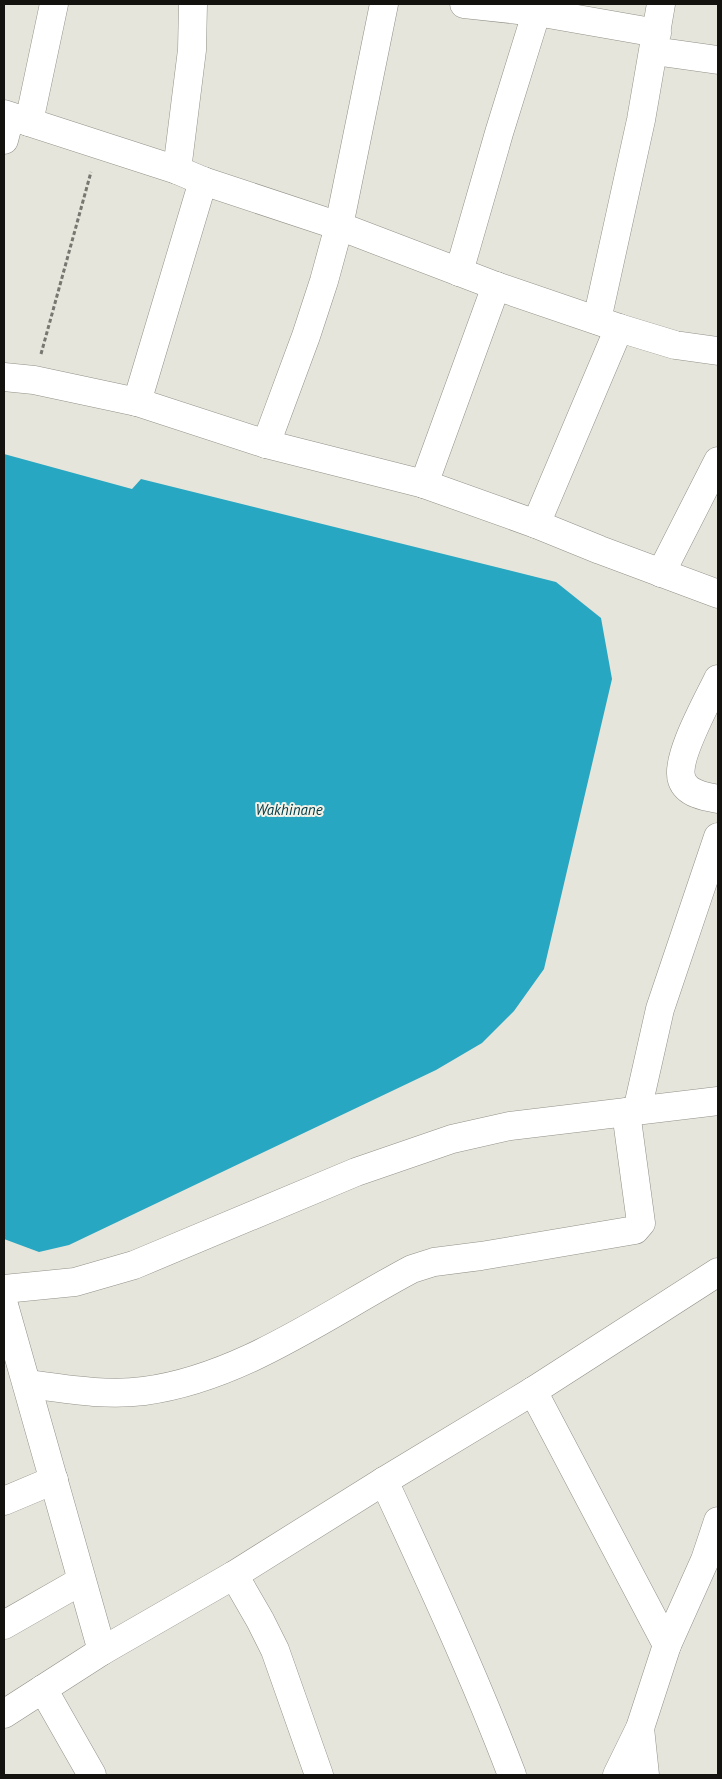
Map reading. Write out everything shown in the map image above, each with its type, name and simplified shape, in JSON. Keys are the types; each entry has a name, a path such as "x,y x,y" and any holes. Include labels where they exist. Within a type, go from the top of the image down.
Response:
{"street":[{"path":"54,4 12,123 99,144 177,170 203,181 339,226 496,286 608,324 675,345 718,352"},
{"path":"177,170 192,50 193,4"},
{"path":"266,444 309,326 339,226 384,4"},
{"path":"464,4 538,8 718,60"},
{"path":"536,524 608,324 629,178 655,42 660,4"},
{"path":"459,272 499,133 538,8"},
{"path":"136,402 203,181"},
{"path":"424,484 496,286"},
{"path":"4,377 34,380 136,402 266,444 424,484 536,524 718,594"},
{"path":"661,573 718,461"},
{"path":"718,679 685,748 681,763 682,780 690,789 700,795 718,799"},
{"path":"27,1384 94,1393 142,1391 171,1386 233,1365 275,1346 412,1269 434,1262 635,1230 641,1223 632,1112 660,1009 718,837"},
{"path":"4,1289 75,1282 134,1266 356,1172 452,1138 510,1126 718,1101"},
{"path":"4,1714 102,1651 234,1575 532,1391 718,1272"},
{"path":"4,1305 102,1651"},
{"path":"532,1391 667,1645"},
{"path":"4,1501 54,1480"},
{"path":"384,1481 458,1643 512,1775"},
{"path":"617,1775 640,1728 667,1645 704,1560 718,1521"},
{"path":"234,1575 260,1620 274,1650 319,1775"},
{"path":"4,1625 81,1581"},
{"path":"42,1689 92,1775"},
{"path":"640,1728 645,1775"}],"path":[{"path":"34,380 99,144"}],"water":[{"name":"Wakhinane","path":"4,454 132,489 141,479 556,582 601,618 612,679 544,969 514,1011 482,1043 436,1070 69,1245 39,1252 4,1239"}]}
